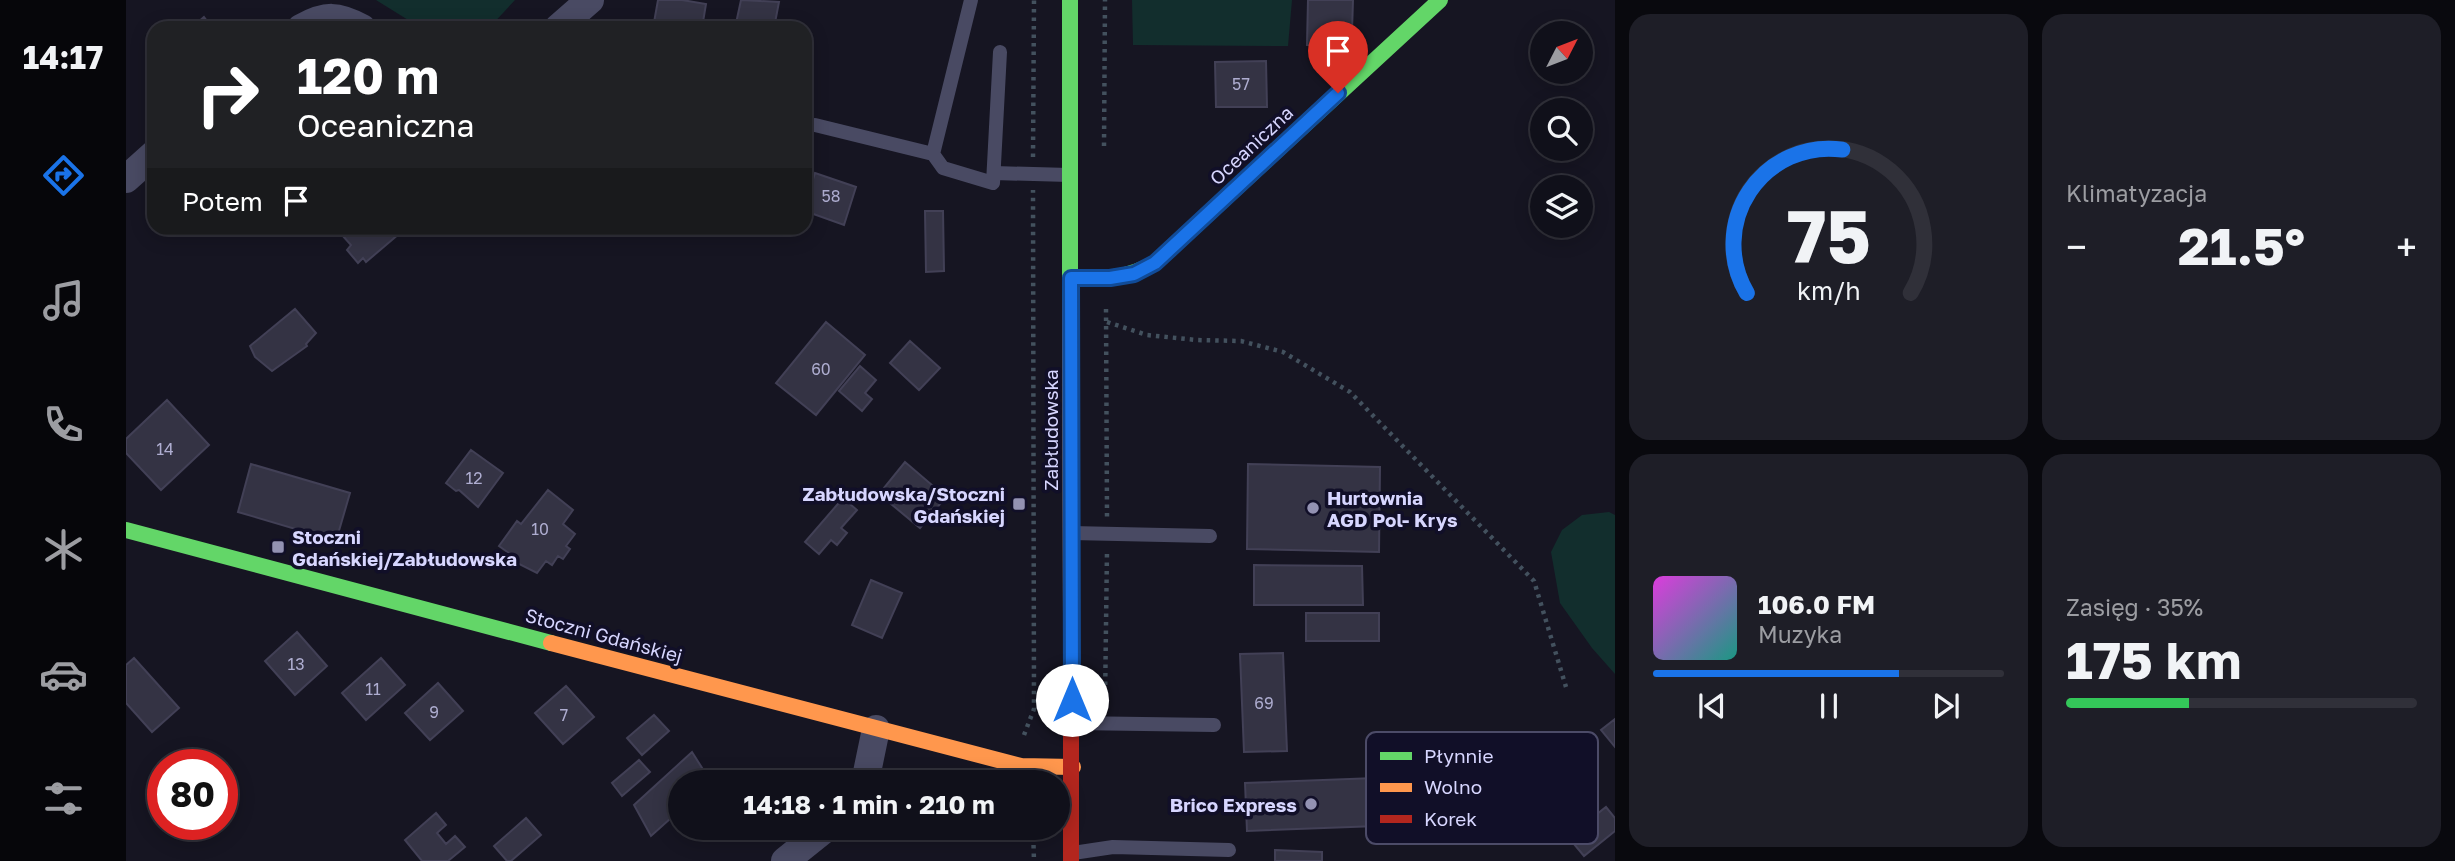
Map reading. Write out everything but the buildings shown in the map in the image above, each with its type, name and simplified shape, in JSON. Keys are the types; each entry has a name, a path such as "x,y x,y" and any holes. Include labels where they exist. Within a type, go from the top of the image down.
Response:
{"main road":[{"name":"Zabłudowska","path":"1070,0 1073,767 1071,857"},
{"name":"Oceaniczna","path":"1071,278 1134,274 1155,263 1440,0"},
{"name":"Stoczni Gdańskiej","path":"126,530 876,730 1021,766 1073,767"}],"street":[{"path":"566,21 590,0"},
{"path":"314,21 343,17 350,21"},
{"path":"126,178 147,160"},
{"path":"868,770 876,730"},
{"path":"785,861 811,840"}],"lane":[{"path":"933,154 971,0"},
{"path":"815,125 933,154 943,168 993,183 1000,52"},
{"path":"994,173 1071,175"},
{"path":"1071,533 1210,536"},
{"path":"1072,723 1214,725"},
{"path":"1071,857 1114,847 1229,850"}],"path":[{"path":"1021,766 1024,731 1034,709 1034,0"},
{"path":"1104,158 1105,0"},
{"path":"1103,278 1107,322 1104,724"},
{"path":"1071,324 1107,322 1147,335 1241,341 1283,352 1350,392 1534,581 1566,687"},
{"path":"1033,840 1034,861"}],"green space":[{"path":"376,0 515,0 496,21 410,21"},
{"path":"1132,0 1292,0 1288,46 1133,45"},
{"path":"1609,512 1615,515 1615,674 1592,648 1560,603 1551,552 1562,530 1582,515"}],"traffic: fast":[{"path":"1070,0 1070,302"},
{"path":"1071,278 1124,275 1155,263 1440,0"},
{"path":"126,530 551,643"}],"traffic: slow":[{"path":"1070,302 1071,613"},
{"path":"551,643 1021,766 1073,767"}],"traffic: jam":[{"path":"1071,613 1071,861"}],"place":[{"name":"Zabłudowska/Stoczni Gdańskiej","path":"1019,504"},
{"name":"Hurtownia AGD Pol- Krys","path":"1313,508"},
{"name":"Stoczni Gdańskiej/Zabłudowska","path":"278,547"},
{"name":"Brico Express","path":"1311,804"}],"route":[{"path":"1072,700 1071,278 1110,278 1134,274 1155,263 1338,93"}]}
